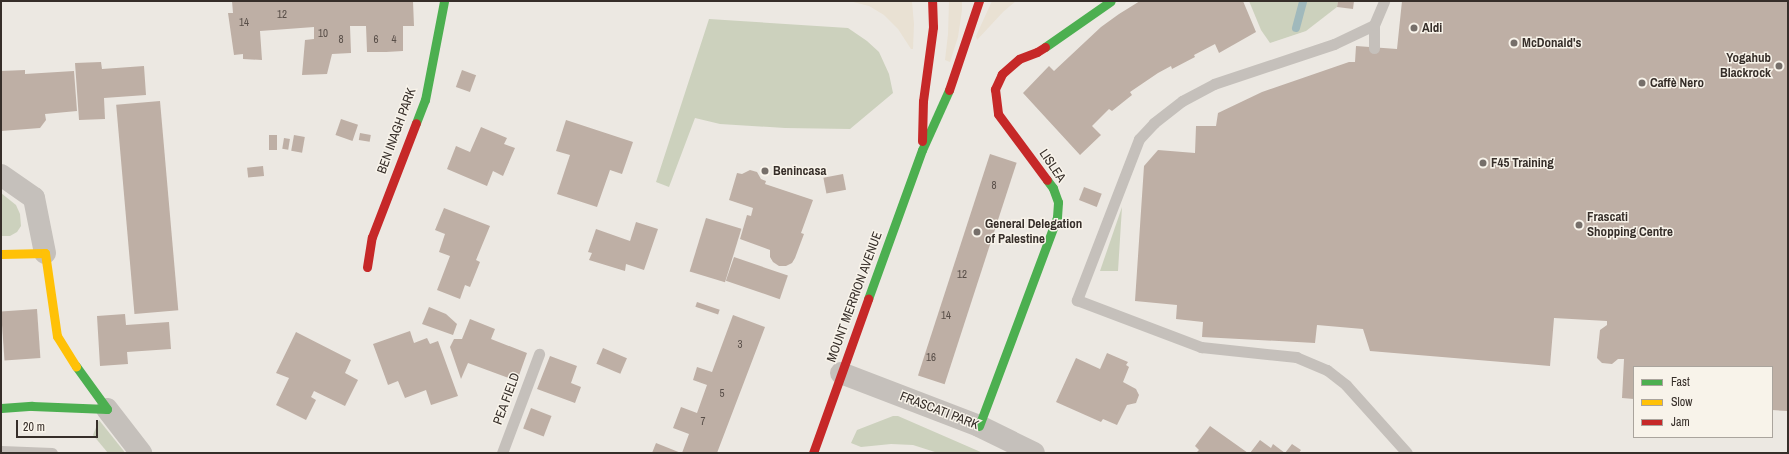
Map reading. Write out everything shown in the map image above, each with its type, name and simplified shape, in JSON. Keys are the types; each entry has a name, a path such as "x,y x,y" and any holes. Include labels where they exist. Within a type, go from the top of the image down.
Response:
{"main road":[{"name":"BEN INAGH PARK","path":"367,267 372,237 424,100 444,1"},
{"name":"MOUNT MERRION AVENUE","path":"922,150 923,102 932,27 932,1"},
{"name":"MOUNT MERRION AVENUE","path":"813,453 922,150 954,79 979,1"},
{"name":"LISLEA","path":"979,426 1057,217 1058,208 1058,202 1053,188 998,114 995,90 1002,74 1019,59 1037,52 1111,1"},
{"path":"1,254 46,253 57,336 82,376 107,409"},
{"path":"1,408 32,406 107,409"}],"street":[{"path":"1,175 34,198 46,253"},
{"name":"FRASCATI PARK","path":"841,373 979,426 1034,453"},
{"path":"107,409 141,453"}],"lane":[{"path":"1374,48 1374,25 1384,1"},
{"path":"1374,25 1334,44 1214,84 1182,101 1154,123 1139,139 1077,300 1200,347 1296,357 1327,370 1346,385 1407,453"},
{"name":"PEA FIELD","path":"502,453 539,354"},
{"path":"1,451 52,453"}],"green space":[{"path":"1249,1 1338,1 1337,7 1306,31 1270,43 1261,30"},
{"path":"709,19 848,28 867,41 879,52 889,74 893,93 850,129 785,128 720,124 695,118 669,187 656,182"},
{"path":"1,193 16,205 20,214 21,226 17,232 10,236 1,236"},
{"path":"1122,207 1118,271 1100,271"},
{"path":"893,416 898,416 983,453 938,453 913,445 891,444 861,447 851,443 857,430"},
{"path":"99,420 125,453 108,453 93,435"}],"shaded area":[{"path":"849,1 912,1 914,24 913,49 911,49 898,29 884,15 869,6"},
{"path":"949,1 962,1 958,37 950,62 945,60 948,34"},
{"path":"992,1 1016,1 1003,12 977,40 976,36"}],"building":[{"path":"232,1 413,1 414,26 403,26 403,51 367,52 366,26 350,26 351,53 332,54 327,74 302,75 305,40 314,39 314,27 260,31 262,60 243,59 243,54 234,55 228,13 233,13"},
{"path":"1140,1 1243,1 1256,32 1219,53 1215,44 1172,69 1171,66 1158,73 1130,92 1132,95 1112,111 1109,109 1092,126 1101,135 1080,155 1023,93 1049,66 1054,71 1101,27"},
{"path":"1338,1 1354,1 1353,9 1337,7"},
{"name":"Frascati Shopping Centre","path":"1402,1 1788,1 1788,411 1773,410 1773,366 1633,366 1633,399 1622,398 1624,359 1618,359 1612,364 1602,363 1597,358 1600,330 1607,325 1607,321 1554,318 1550,366 1370,351 1363,329 1317,325 1315,343 1202,337 1203,322 1176,319 1177,305 1135,301 1144,166 1158,150 1195,153 1196,126 1216,126 1218,113 1262,92 1349,62 1355,62 1356,46 1397,49"},
{"path":"101,62 102,69 144,66 146,95 104,98 105,119 79,120 75,63"},
{"path":"25,70 25,74 74,71 77,111 45,114 46,120 40,128 1,131 1,71"},
{"path":"462,70 476,75 470,92 456,87"},
{"path":"160,101 178,310 134,314 116,105"},
{"path":"341,119 358,125 352,141 335,135"},
{"path":"566,120 633,142 622,174 610,170 597,207 557,194 570,155 556,151"},
{"path":"481,127 507,138 504,144 515,148 503,176 493,171 487,186 447,169 456,146 470,152"},
{"path":"360,133 371,135 370,142 359,140"},
{"path":"269,135 277,135 277,150 269,150"},
{"path":"294,135 305,137 302,153 291,151"},
{"path":"284,138 290,139 288,150 282,149"},
{"path":"990,154 1017,163 945,384 918,376"},
{"path":"263,166 264,176 248,178 247,168"},
{"path":"750,170 757,172 761,179 766,181 765,184 813,200 801,233 804,234 795,258 792,263 786,266 779,266 773,262 770,257 770,250 740,239 747,215 751,216 753,208 729,200 737,173 742,174"},
{"path":"843,174 846,190 826,194 823,178"},
{"path":"1084,187 1102,194 1097,207 1079,200"},
{"path":"444,208 490,226 476,260 480,262 470,287 465,285 460,299 437,290 450,256 439,252 445,234 435,230"},
{"path":"706,218 741,229 725,282 690,272"},
{"path":"636,222 658,229 644,270 626,264 625,271 589,260 592,253 588,252 596,229 630,241"},
{"path":"734,257 788,276 780,299 726,281"},
{"path":"697,302 720,310 718,315 695,307"},
{"path":"429,307 446,314 457,324 453,335 422,324"},
{"path":"37,309 40,358 5,360 1,312"},
{"path":"125,314 126,325 169,322 171,349 127,352 128,364 100,366 97,316"},
{"path":"733,315 765,327 717,453 682,453 689,434 673,428 681,407 697,413 707,385 693,380 697,367 712,372"},
{"path":"470,319 495,329 491,339 527,353 517,381 468,363 461,379 450,347 454,339 462,339"},
{"path":"410,331 414,343 427,338 430,344 438,341 458,396 431,405 426,390 405,398 398,381 388,385 373,344"},
{"path":"296,332 351,360 345,373 358,380 345,406 314,391 311,397 316,400 306,420 276,405 289,378 276,373"},
{"path":"603,348 627,358 620,374 596,364"},
{"path":"1107,353 1128,362 1126,365 1129,367 1123,382 1136,389 1139,395 1136,403 1127,405 1117,425 1103,419 1101,422 1056,402 1076,358 1100,369"},
{"path":"550,356 577,366 571,383 581,387 575,403 537,389"},
{"path":"531,408 552,416 544,436 523,429"},
{"path":"1210,426 1248,453 1196,453 1199,450 1195,446"},
{"path":"1260,440 1271,448 1273,444 1285,453 1250,453"},
{"path":"656,443 681,453 652,453"},
{"path":"1292,444 1301,450 1299,453 1285,453"}],"waterway":[{"path":"1296,28 1303,1"}],"traffic: fast":[{"path":"416,123 425,100 444,1"},
{"path":"1045,47 1111,1"},
{"path":"868,299 922,150 949,90"},
{"path":"979,426 1057,217 1058,202 1053,188 1047,180"},
{"path":"1,408 32,406 107,409 76,366"}],"traffic: slow":[{"path":"1,254 45,253 57,336 76,366"}],"traffic: jam":[{"path":"922,141 923,101 933,27 932,1"},
{"path":"949,90 979,1"},
{"path":"1045,47 1019,59 1002,74 995,89 998,114 1047,180"},
{"path":"367,267 372,237 416,123"},
{"path":"813,453 868,299"}],"place":[{"name":"Aldi","path":"1414,28"},
{"name":"McDonald's","path":"1514,43"},
{"name":"Yogahub Blackrock","path":"1779,66"},
{"name":"Caffè Nero","path":"1642,83"},
{"name":"F45 Training","path":"1483,163"},
{"name":"Benincasa","path":"765,171"},
{"name":"Frascati Shopping Centre","path":"1579,225"},
{"name":"General Delegation of Palestine","path":"977,232"}]}
